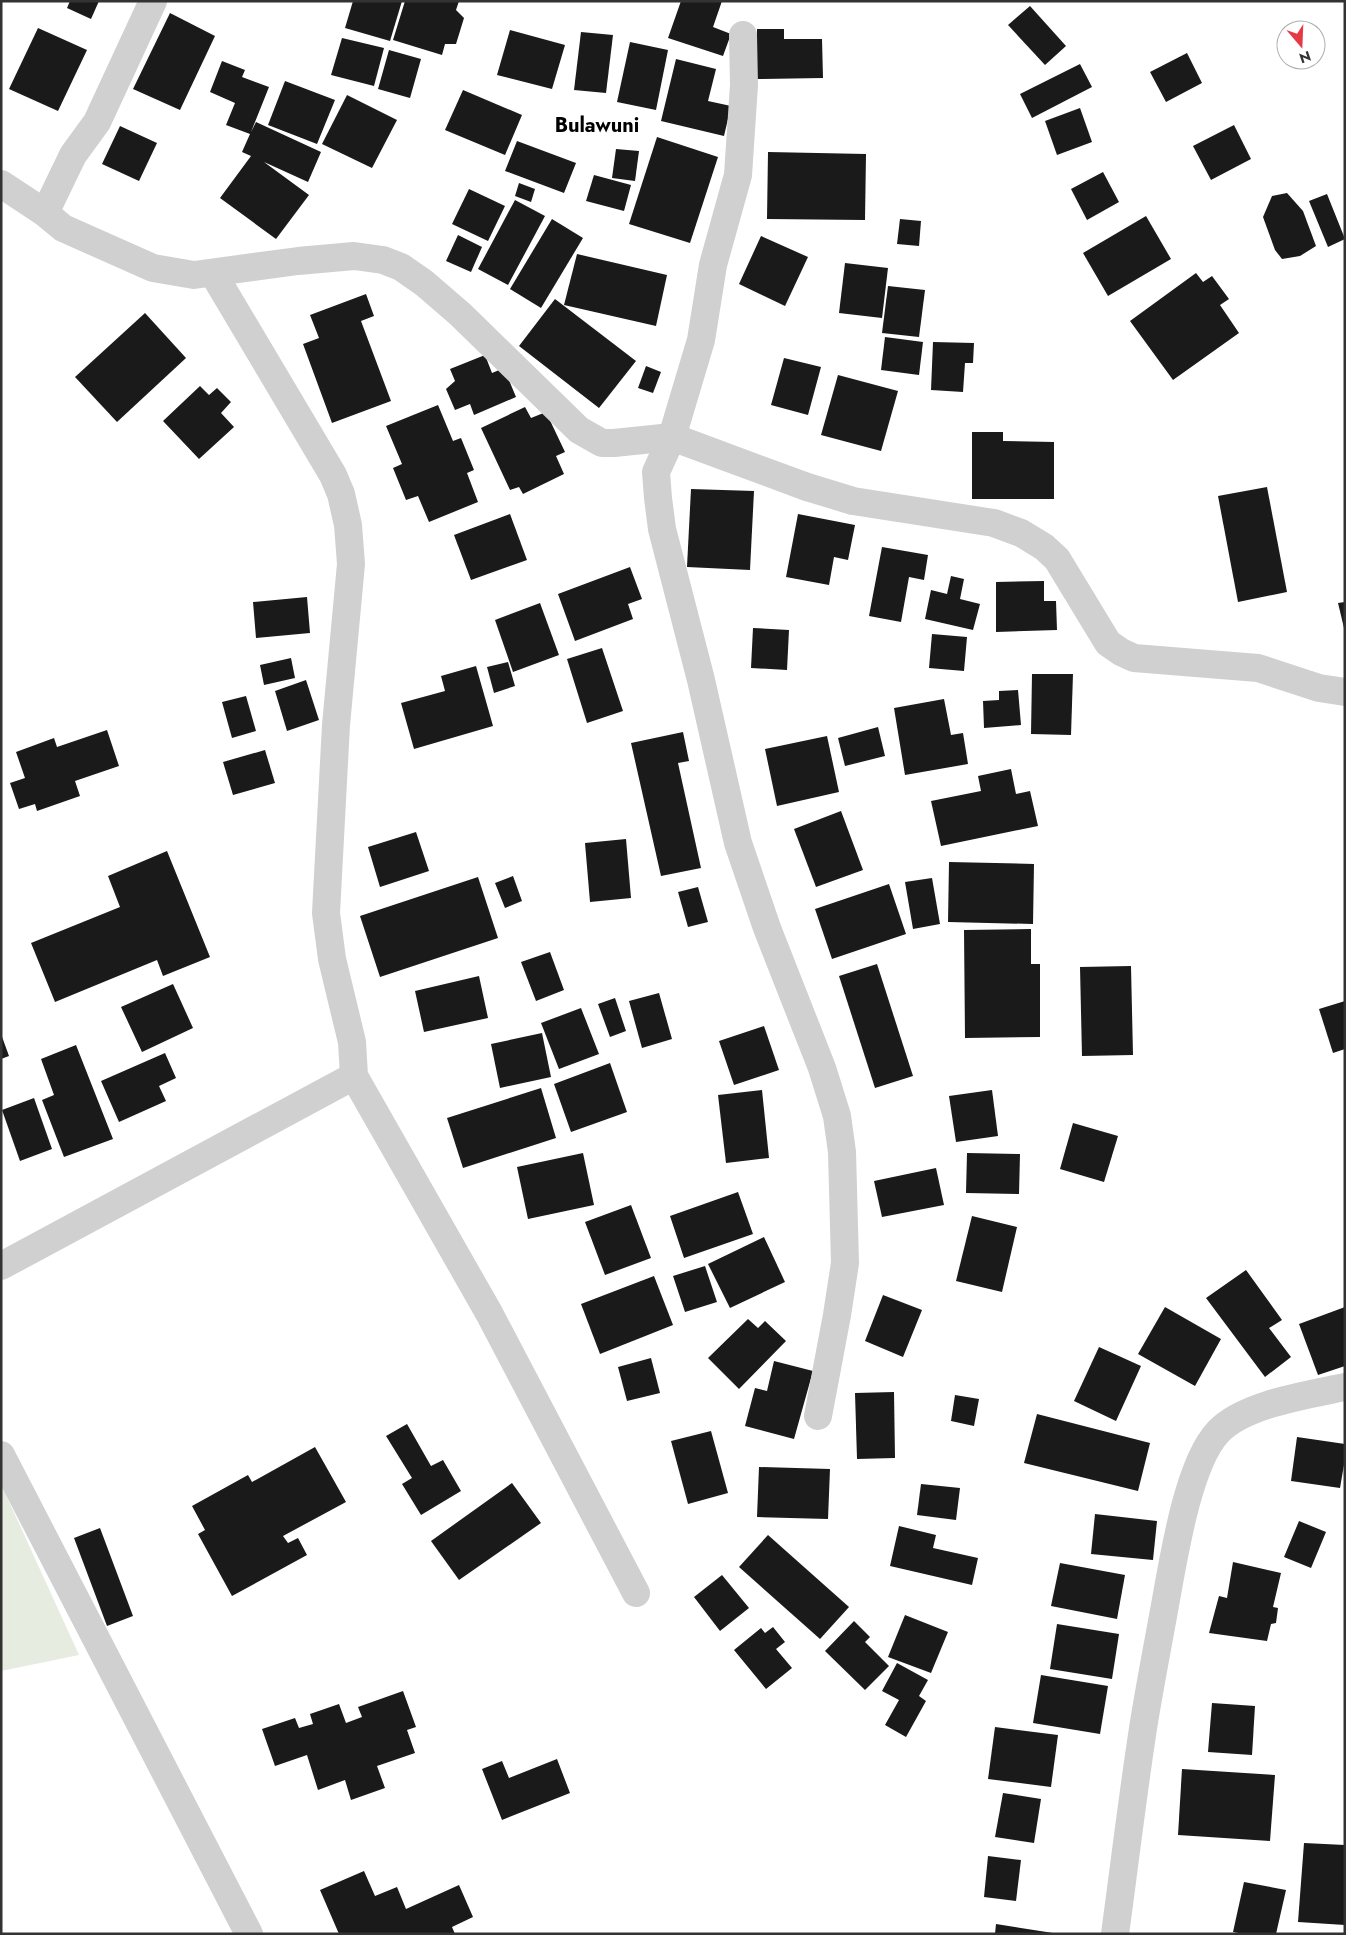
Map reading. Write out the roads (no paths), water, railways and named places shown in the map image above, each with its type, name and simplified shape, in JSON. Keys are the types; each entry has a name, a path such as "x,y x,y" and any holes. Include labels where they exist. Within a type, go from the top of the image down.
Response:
{"street":[{"path":"45,213 73,155 96,122 153,1"},
{"path":"743,35 744,85 738,174 713,265 701,340 672,437 656,472 662,529 701,680 738,843 767,928 822,1068 837,1116 842,1152 845,1263 818,1416"},
{"path":"1,184 45,213 63,228 153,268 194,275 298,261 354,256 382,260 401,267 424,283 460,314 578,430 602,443 672,437 807,487 853,501 994,524 1022,533 1044,547 1057,559 1108,643 1120,652 1134,658 1258,668 1319,688 1345,692"},
{"path":"214,273 334,475 341,494 348,526 351,564 336,726 326,913 332,959 352,1042 354,1076 490,1313 636,1593"},
{"path":"1,1266 354,1076"},
{"path":"1115,1934 1142,1734 1171,1574 1189,1494 1203,1453 1218,1432 1239,1417 1267,1406 1345,1387"},
{"path":"1,1455 249,1934"}],"district":[{"name":"Bulawuni","path":"597,125"}]}
